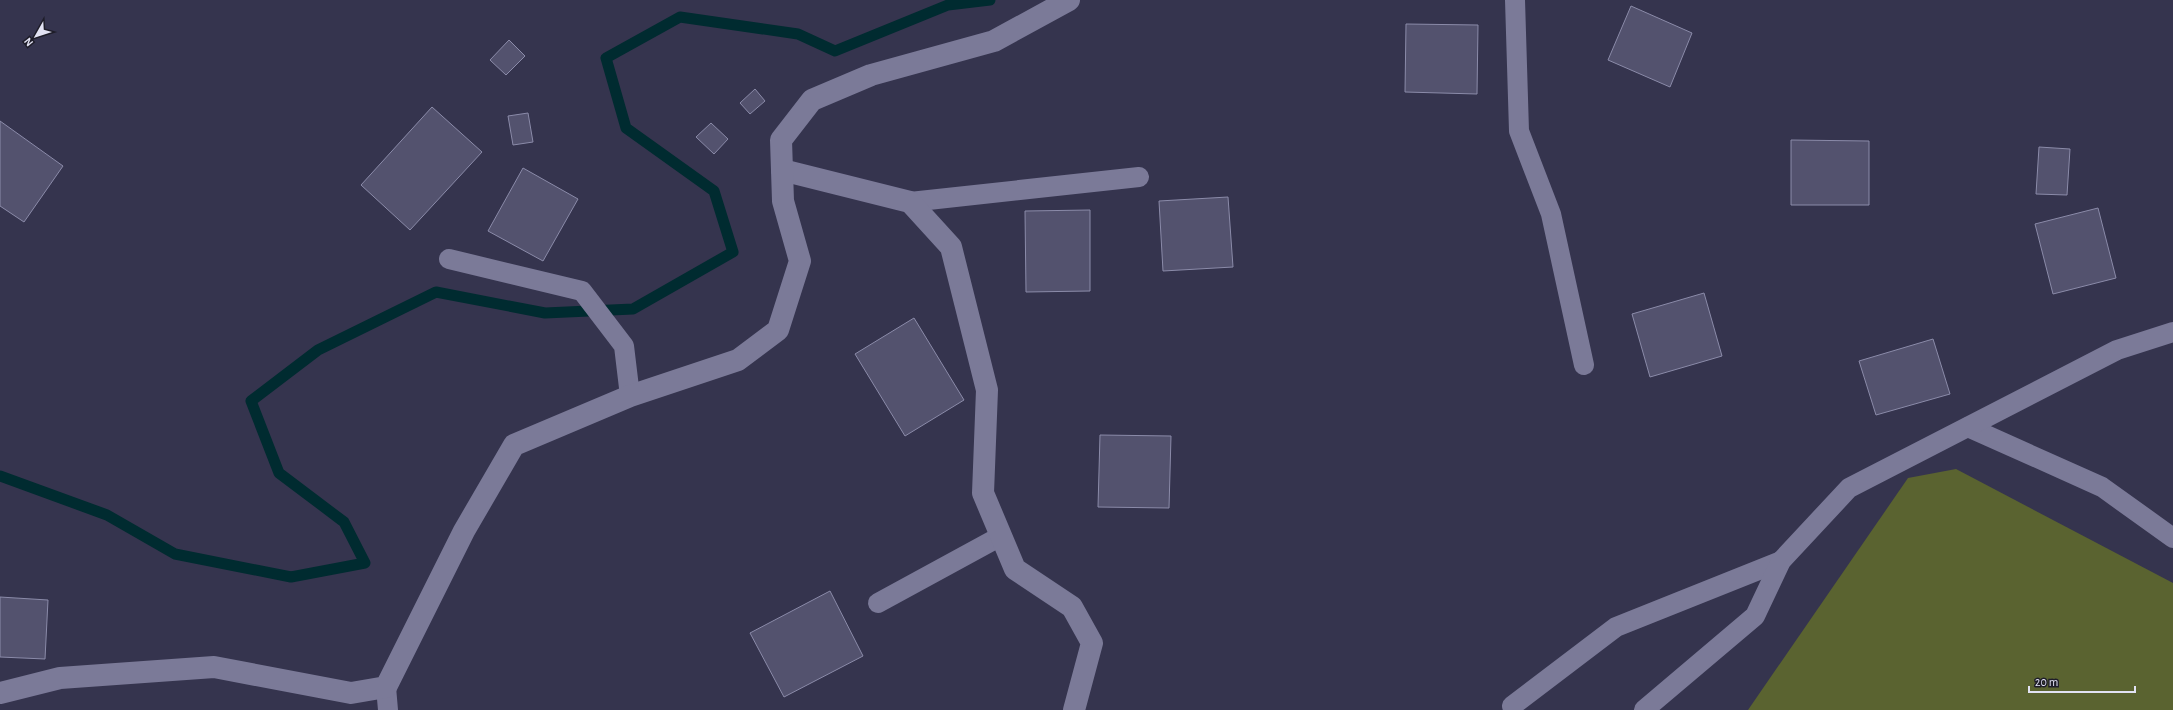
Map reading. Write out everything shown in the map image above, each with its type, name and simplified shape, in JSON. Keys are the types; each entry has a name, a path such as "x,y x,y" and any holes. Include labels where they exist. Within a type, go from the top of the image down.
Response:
{"street":[{"path":"0,693 60,678 214,667 351,693 386,687 464,531 514,445 630,396 738,360 778,330 800,261 782,201 781,140 812,100 871,76 994,42 1069,0"},
{"path":"782,170 910,202 951,247 987,390 983,493 1015,569 1072,607 1092,642 1074,710"}],"lane":[{"path":"1515,0 1519,131 1551,214 1584,365"},
{"path":"910,202 1139,177"},
{"path":"449,259 582,291 624,346 630,396"},
{"path":"1644,710 1755,616 1781,561 1849,488 2117,350 2173,332"},
{"path":"1968,427 2102,488 2173,538"},
{"path":"878,603 1001,536"},
{"path":"1512,706 1616,627 1781,561"},
{"path":"386,687 388,710"}],"green space":[{"path":"1956,469 2173,583 2173,710 1748,710 1908,478"}],"building":[{"path":"1631,6 1692,33 1670,87 1608,60"},
{"path":"1406,24 1478,25 1477,94 1405,92"},
{"path":"509,40 525,56 506,75 490,60"},
{"path":"755,89 765,101 750,114 740,103"},
{"path":"432,107 482,152 410,230 361,185"},
{"path":"528,113 533,142 513,145 508,116"},
{"path":"0,121 63,166 24,222 0,206"},
{"path":"711,123 728,139 714,154 696,137"},
{"path":"1791,140 1869,141 1869,205 1791,205"},
{"path":"2039,147 2070,149 2067,195 2036,194"},
{"path":"523,168 578,199 543,261 488,231"},
{"path":"1228,197 1233,267 1163,271 1159,201"},
{"path":"2098,208 2116,278 2053,294 2035,224"},
{"path":"1090,210 1090,291 1026,292 1025,211"},
{"path":"1704,293 1722,356 1650,377 1632,314"},
{"path":"914,318 964,400 905,436 855,354"},
{"path":"1933,339 1950,394 1876,415 1859,361"},
{"path":"1100,435 1171,436 1169,508 1098,507"},
{"path":"830,591 863,656 784,697 750,633"},
{"path":"0,597 48,600 45,659 0,657"}],"waterway":[{"path":"0,476 107,515 175,554 291,577 365,563 344,522 279,473 251,401 318,350 436,292 545,313 633,309 733,252 714,191 626,128 606,58 680,17 798,34 835,51 948,5 990,0"}]}
